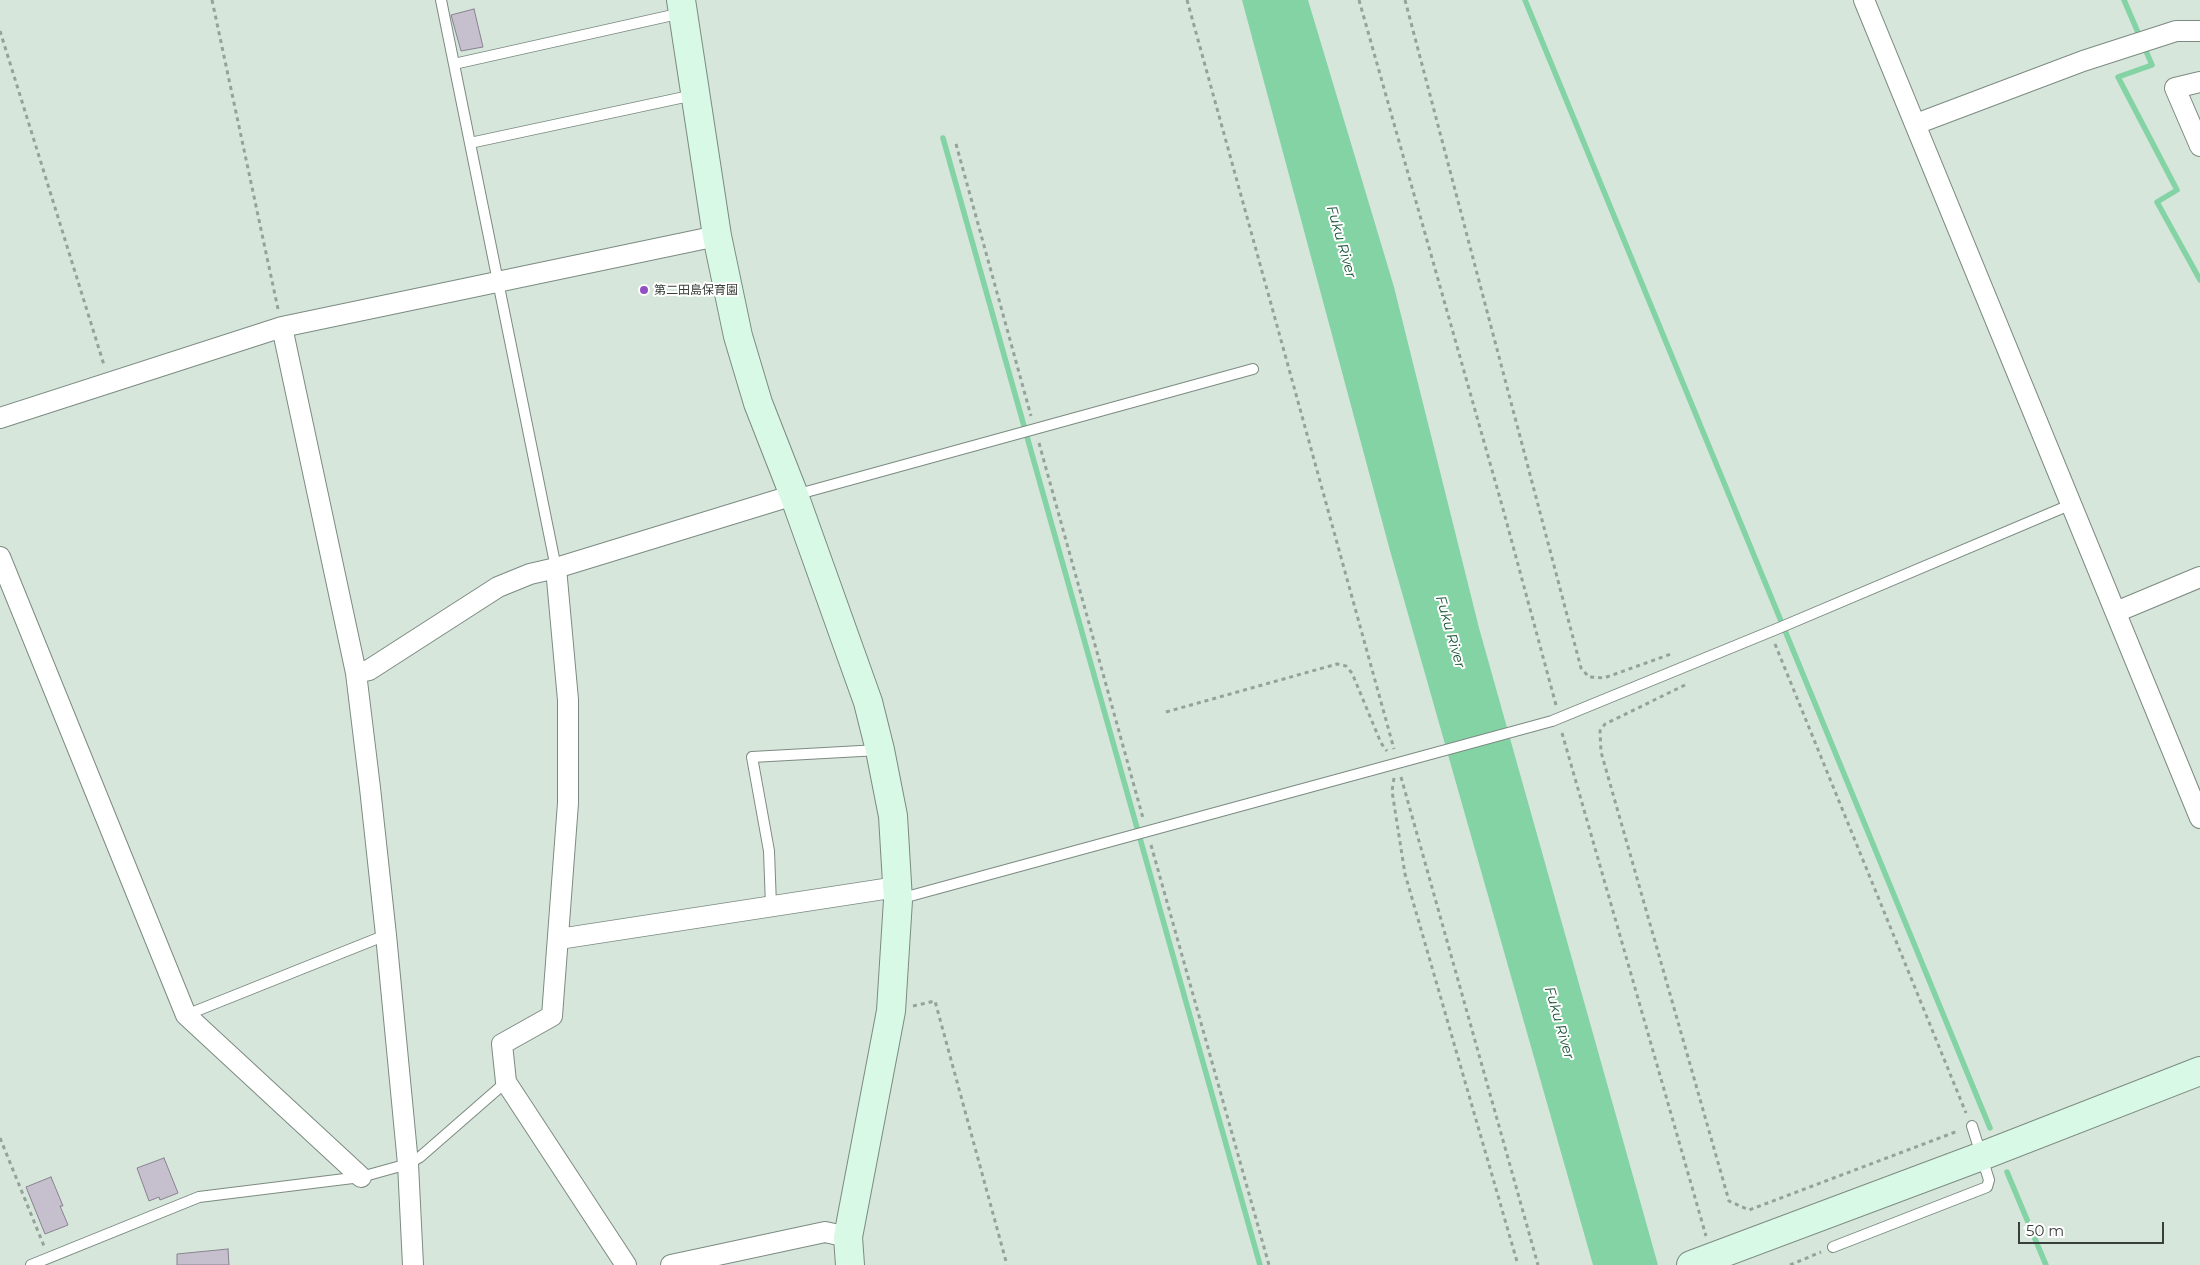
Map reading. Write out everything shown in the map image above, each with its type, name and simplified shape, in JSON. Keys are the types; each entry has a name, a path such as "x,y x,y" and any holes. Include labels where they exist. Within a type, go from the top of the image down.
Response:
{"street":[{"path":"1864,0 2200,818"},
{"path":"682,6 717,236 738,336 758,403 794,495 868,702 893,816 897,893 891,1011 848,1237 850,1265"},
{"path":"1916,124 2083,61 2176,31 2200,31"},
{"path":"2200,82 2175,88 2200,146"},
{"path":"0,418 282,327 717,236"},
{"path":"282,327 356,673 386,935 408,1164 413,1265"},
{"path":"356,673 369,670 498,587 530,574 556,568 794,495"},
{"path":"0,557 186,1015 361,1177"},
{"path":"556,568 568,700 568,803 552,1016 502,1044 506,1082 626,1265"},
{"path":"2116,612 2200,578"},
{"path":"559,939 771,906 897,893"},
{"path":"1702,1260 1982,1156 2200,1071"},
{"path":"671,1265 825,1232 848,1237"}],"lane":[{"path":"441,0 556,568"},
{"path":"454,64 682,6"},
{"path":"470,143 695,95"},
{"path":"794,495 1253,369"},
{"path":"897,893 1147,832 1555,720 1770,632 2072,504"},
{"path":"771,906 769,851 752,757 880,750"},
{"path":"186,1015 386,935"},
{"path":"31,1265 199,1198 361,1177 408,1164 420,1157 506,1082"},
{"path":"1833,1247 1987,1187 1989,1180 1972,1126"}],"path":[{"path":"212,0 282,327"},
{"path":"1186,0 1538,1265"},
{"path":"1359,0 1503,509 1558,714 1555,720 1702,1260"},
{"path":"0,31 110,382"},
{"path":"956,144 1269,1265"},
{"path":"1770,632 1972,1126"},
{"path":"1166,712 1337,664 1346,666 1352,674 1381,743 1398,762"},
{"path":"1398,762 1392,791 1405,874 1518,1265"},
{"path":"891,1011 935,1001 1007,1265"},
{"path":"0,1138 49,1258"},
{"path":"1790,1265 1833,1247"}],"water":[{"name":"Fuku River","path":"1242,0 1308,0 1394,287 1479,628 1658,1265 1593,1265 1389,547"}],"building":[{"path":"474,9 483,47 461,51 451,15"},
{"path":"164,1158 178,1193 160,1200 159,1197 149,1201 137,1168"},
{"path":"51,1177 63,1206 60,1206 68,1225 45,1234 26,1187"},
{"path":"228,1249 229,1265 177,1265 177,1254"}],"waterway":[{"path":"1525,0 1990,1128"},
{"path":"2124,0 2152,65 2118,77 2177,190 2157,202 2200,280"},
{"path":"943,138 1260,1265"},
{"path":"2007,1172 2046,1265"}],"place":[{"name":"第二田島保育園","path":"644,290"}]}
